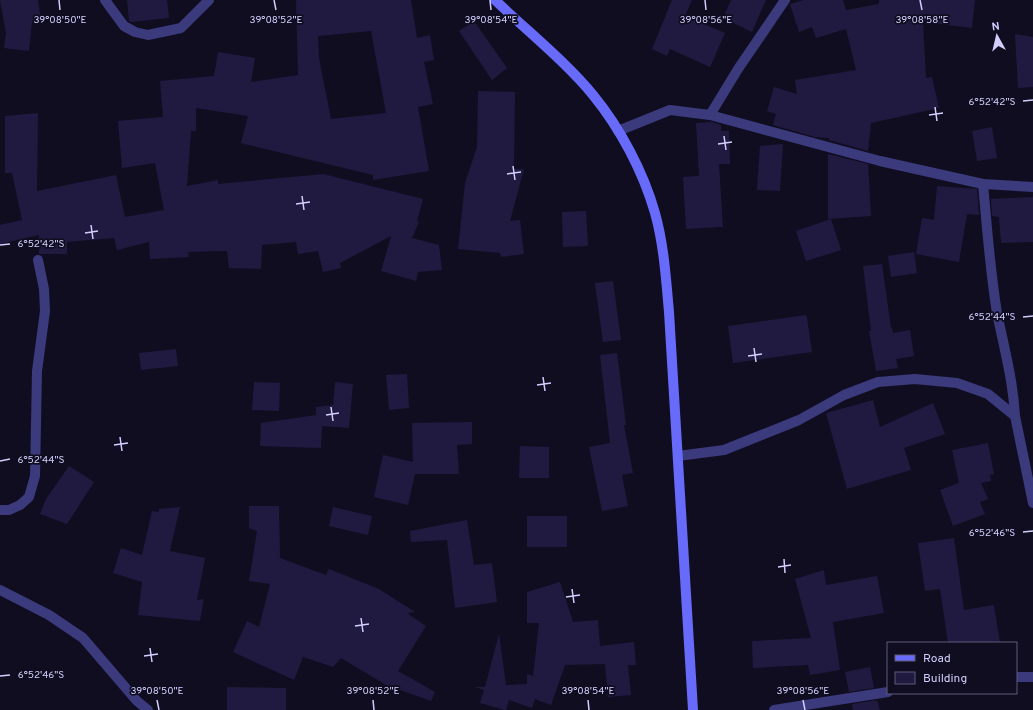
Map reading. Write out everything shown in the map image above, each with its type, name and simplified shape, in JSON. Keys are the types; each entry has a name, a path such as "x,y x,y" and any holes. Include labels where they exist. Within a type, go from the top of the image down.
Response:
{"street":[{"path":"105,0 124,26 135,32 148,35 181,28 208,0"},
{"path":"495,0 593,95 618,131 638,169 655,212 664,263 678,456 693,710"},
{"path":"710,116 738,69 785,0"},
{"path":"618,131 670,110 710,116 880,161 983,184 1033,187"},
{"path":"983,184 990,262 997,312 1014,392 1015,416 1033,503"},
{"path":"0,510 9,510 20,505 29,497 34,476 37,371 45,311 44,289 38,260"},
{"path":"678,456 724,450 798,420 844,395 878,382 915,379 957,382 988,394 1015,416"},
{"path":"0,590 49,615 83,638 137,701 148,710"},
{"path":"1017,677 1033,676"},
{"path":"774,710 887,692"}],"building":[{"path":"0,0 38,0 41,20 32,21 29,51 4,48 6,34"},
{"path":"127,0 167,0 169,18 131,22 129,21"},
{"path":"296,0 411,0 417,38 430,35 434,60 424,62 433,104 418,107 429,171 373,180 373,175 241,143 248,116 196,108 196,131 191,131 187,186 218,180 218,184 323,174 423,199 417,221 419,222 412,238 439,245 442,270 418,272 416,281 381,271 391,236 340,263 341,268 323,272 318,251 298,254 296,242 262,245 261,269 229,268 227,251 188,252 189,257 150,259 149,242 117,250 114,238 67,242 67,254 39,254 39,235 0,244 0,225 22,220 12,173 5,173 5,116 38,113 37,191 116,175 125,217 164,210 155,163 122,168 118,121 163,117 160,81 214,76 218,52 255,58 251,82 298,75","holes":["371,31 386,113 331,119 319,58 318,36"]},
{"path":"672,0 692,0 685,16 725,33 710,67 670,49 667,56 652,49"},
{"path":"731,0 766,0 752,32 723,18"},
{"path":"804,0 843,0 846,10 879,4 879,0 975,0 972,28 923,22 926,78 932,77 939,108 871,123 868,151 829,140 829,138 815,137 773,125 776,114 767,111 774,87 797,94 795,80 856,70 846,29 816,38 812,27 799,32 790,4"},
{"path":"474,21 507,68 492,80 459,31"},
{"path":"1015,34 1033,37 1033,87 1018,88"},
{"path":"478,91 515,92 514,169 524,169 510,221 520,220 524,254 501,257 500,253 458,249 465,183 477,147"},
{"path":"712,122 721,125 721,131 729,131 730,164 719,164 723,227 686,229 683,177 699,176 696,123"},
{"path":"992,127 997,158 977,161 972,131"},
{"path":"783,144 780,191 757,190 760,146"},
{"path":"828,154 868,164 871,216 828,219"},
{"path":"937,186 977,189 979,215 967,214 959,262 916,254 922,218 934,220"},
{"path":"1033,197 1033,242 1001,243 999,217 992,216 991,199"},
{"path":"586,211 588,246 563,247 562,212"},
{"path":"831,219 841,250 806,261 796,231"},
{"path":"914,252 917,273 891,277 888,256"},
{"path":"882,264 891,328 892,327 893,333 910,330 914,356 896,359 898,368 876,371 869,331 871,331 863,266"},
{"path":"613,281 621,340 603,342 595,283"},
{"path":"806,315 812,352 733,363 728,326"},
{"path":"176,349 178,366 141,370 139,353"},
{"path":"617,353 626,425 624,425 633,473 622,475 628,506 602,511 589,447 610,443 600,355"},
{"path":"407,374 409,408 389,410 386,375"},
{"path":"254,382 280,383 279,411 252,410"},
{"path":"335,382 353,384 349,428 322,426 321,448 260,446 261,423 316,415 316,407 333,405"},
{"path":"873,400 880,427 933,403 945,434 904,448 911,470 847,489 826,413"},
{"path":"472,422 472,444 457,445 459,474 415,474 408,505 374,497 383,455 413,462 412,423"},
{"path":"988,443 994,474 990,475 991,481 981,483 988,499 980,502 985,514 953,526 940,490 959,483 952,450"},
{"path":"520,446 549,447 549,478 519,478"},
{"path":"69,466 94,482 67,524 40,514 46,499"},
{"path":"249,506 279,506 280,558 326,575 329,569 379,589 415,612 407,613 426,626 398,671 435,692 431,701 386,685 341,658 333,667 303,657 294,680 233,652 247,621 259,627 270,584 249,581 257,531 249,528"},
{"path":"180,507 170,551 205,558 197,600 204,599 200,621 138,615 142,582 113,573 121,548 142,555 152,511 159,512 159,509"},
{"path":"333,507 372,516 368,535 329,526"},
{"path":"527,516 567,516 567,547 527,547"},
{"path":"467,520 474,565 492,563 497,602 455,608 447,540 411,542 410,531"},
{"path":"954,538 964,610 994,605 1000,642 948,642 940,589 925,591 918,543"},
{"path":"824,570 826,585 877,576 884,613 833,622 840,670 810,675 808,665 753,668 752,641 811,638 795,579"},
{"path":"560,582 573,622 598,620 600,646 634,642 636,665 628,665 631,695 608,697 605,664 565,665 551,705 535,699 532,708 509,700 505,710 480,703 484,690 475,687 485,687 499,634 506,685 527,684 527,674 533,676 539,623 527,623 527,592"},
{"path":"870,667 874,688 849,692 845,672"},
{"path":"227,687 286,688 286,710 227,710"},
{"path":"877,700 880,710 853,710 852,704"}]}
